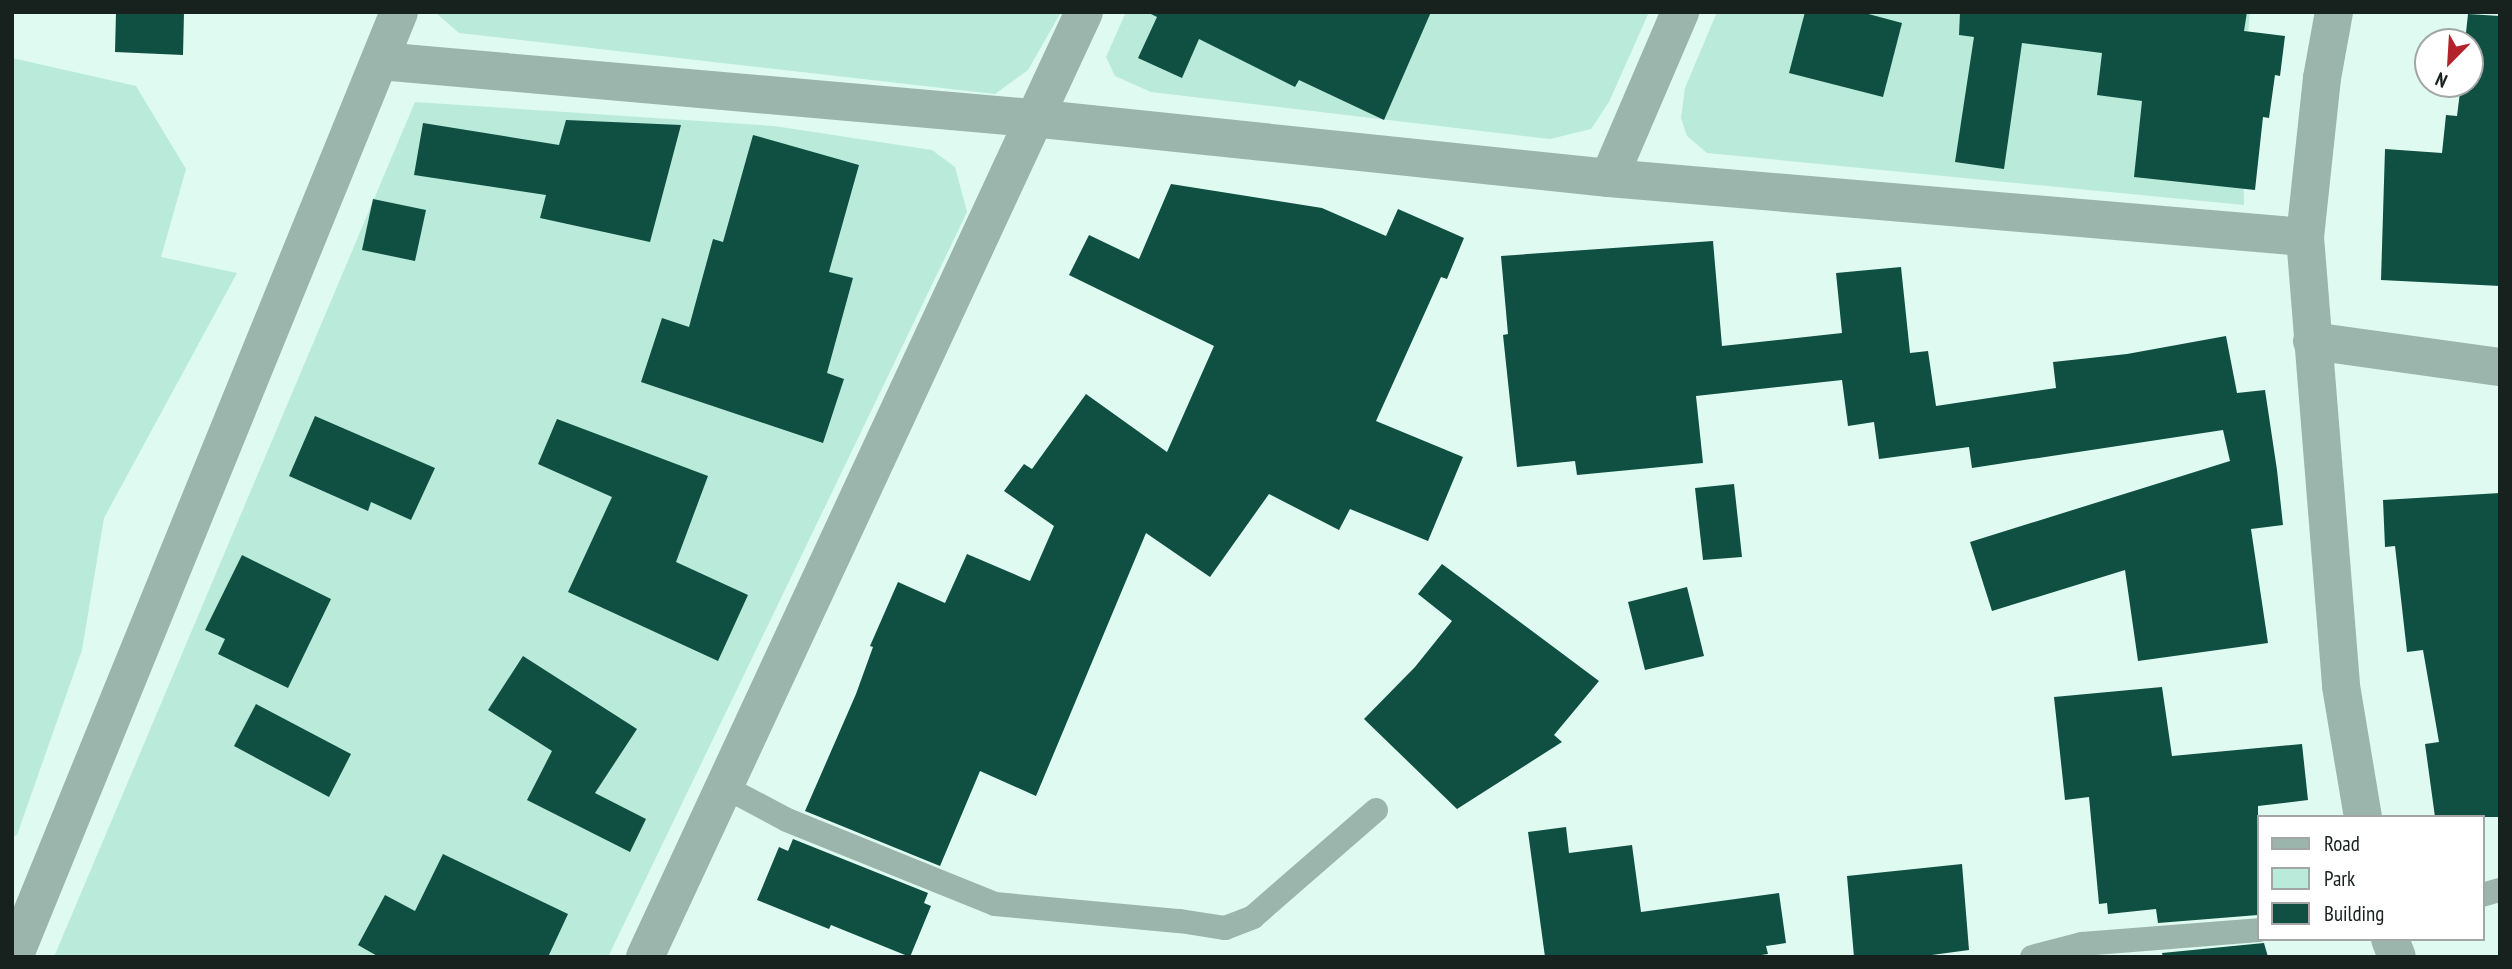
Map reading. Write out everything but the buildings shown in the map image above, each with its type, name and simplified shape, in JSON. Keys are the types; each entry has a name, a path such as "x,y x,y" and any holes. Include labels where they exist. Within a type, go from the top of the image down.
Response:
{"street":[{"path":"14,957 22,909 399,12"},
{"path":"645,957 1032,118 1084,12"},
{"path":"1609,178 1680,12"},
{"path":"2334,12 2322,78 2305,237 2341,686 2363,815"},
{"path":"380,61 1032,118 1609,178 2305,237"},
{"path":"2312,341 2500,367"}],"lane":[{"path":"725,787 787,820 995,904 1180,921 1225,928 1253,917 1376,810"},
{"path":"2032,957 2082,944 2256,930"}],"green space":[{"path":"435,12 1061,12 1028,70 995,94 459,33"},
{"path":"1126,12 1649,12 1609,102 1591,129 1550,139 1151,92 1115,76 1106,57"},
{"path":"1717,12 2250,12 2242,98 2244,205 1707,153 1687,136 1681,118 1685,88"},
{"path":"12,58 136,86 186,169 161,257 237,273 104,518 82,650 17,835 12,837"},
{"path":"415,102 774,126 932,150 955,167 967,212 608,957 54,957"}]}
